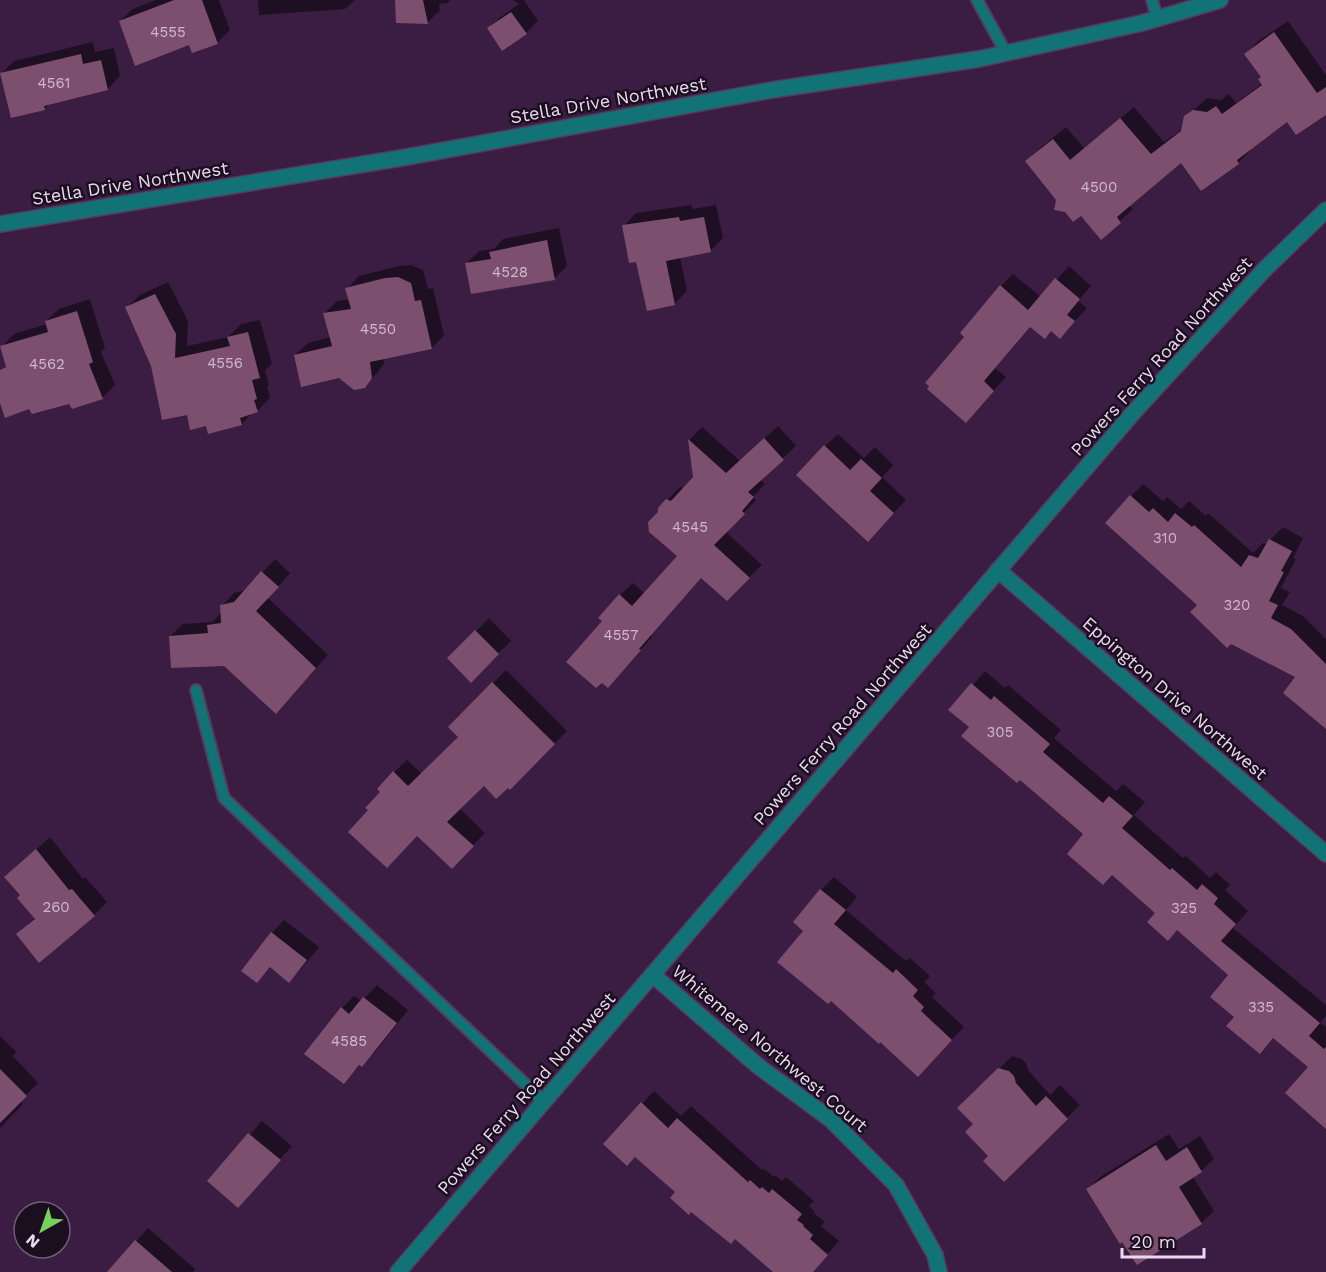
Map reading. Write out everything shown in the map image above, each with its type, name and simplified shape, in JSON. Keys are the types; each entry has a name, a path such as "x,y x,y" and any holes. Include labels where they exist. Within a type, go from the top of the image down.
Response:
{"street":[{"name":"Stella Drive Northwest","path":"0,224 398,159 772,90 979,59 1157,18 1220,0"},
{"name":"Powers Ferry Road Northwest","path":"398,1272 1133,413 1265,269 1326,210"},
{"name":"Eppington Drive Northwest","path":"998,570 1326,854"},
{"name":"Whitemere Northwest Court","path":"652,975 758,1066 830,1119 896,1185 935,1256 939,1272"}],"lane":[{"path":"977,0 1006,53"},
{"path":"1152,0 1157,18"},
{"path":"196,690 224,798 543,1101"}],"building":[{"path":"174,0 202,0 218,44 192,53 189,45 135,66 119,21"},
{"path":"395,0 423,0 428,24 396,23"},
{"path":"511,12 527,34 502,51 487,28"},
{"path":"1274,32 1317,93 1326,87 1326,115 1296,135 1287,122 1237,160 1239,164 1201,191 1181,163 1117,217 1121,223 1101,240 1081,216 1073,222 1065,212 1054,210 1056,200 1025,161 1053,139 1070,160 1120,118 1151,154 1181,131 1184,116 1193,110 1207,112 1216,106 1222,114 1262,85 1258,79 1261,77 1244,54"},
{"path":"81,54 83,64 101,60 108,90 44,106 45,110 11,118 0,73"},
{"path":"679,217 680,221 704,217 711,252 666,261 675,305 647,311 636,262 629,263 622,225"},
{"path":"547,240 555,280 471,294 465,263 491,259 489,252"},
{"path":"398,277 411,283 415,301 421,300 432,349 370,362 372,378 365,388 354,390 339,378 301,387 294,355 332,346 323,313 351,309 345,288"},
{"path":"1055,278 1080,299 1067,315 1075,321 1060,339 1051,331 1045,339 1030,327 984,381 994,391 966,423 927,389 929,386 925,383 964,337 960,333 1000,285 1028,310"},
{"path":"155,294 176,334 175,358 230,346 227,337 248,332 260,378 252,380 258,412 240,418 242,425 208,434 206,426 190,430 187,415 162,420 151,366 125,307"},
{"path":"77,311 93,362 89,364 103,399 72,409 69,404 32,414 29,409 5,418 0,403 0,370 6,367 0,346 48,332 45,321"},
{"path":"764,438 784,460 748,492 754,497 742,511 745,514 714,545 750,578 727,601 701,578 608,688 602,683 596,688 566,662 602,621 598,618 619,594 632,606 677,556 649,532 648,522 666,499 671,501 693,477 688,439 726,473"},
{"path":"824,445 850,470 861,459 882,478 870,491 894,513 868,542 796,475"},
{"path":"1130,495 1149,512 1153,508 1168,522 1175,513 1192,527 1194,525 1241,567 1249,555 1258,558 1269,539 1292,551 1269,601 1278,605 1271,618 1291,629 1326,664 1326,729 1283,693 1295,677 1231,644 1227,648 1190,612 1197,605 1105,523"},
{"path":"261,571 279,587 256,611 316,668 276,714 224,666 171,668 169,636 208,633 207,625 221,623 220,605 234,602"},
{"path":"475,630 499,654 471,683 447,658"},
{"path":"492,682 555,744 510,790 508,788 496,799 484,786 447,822 474,846 452,869 417,836 387,868 348,832 368,810 365,808 380,792 377,789 393,771 408,786 458,737 448,727"},
{"path":"971,683 991,700 994,696 1050,744 1043,752 1103,803 1109,796 1133,816 1122,828 1170,870 1172,868 1197,890 1202,884 1218,898 1214,904 1236,924 1221,941 1320,1023 1309,1036 1324,1049 1326,1047 1326,1129 1285,1093 1308,1067 1273,1038 1260,1054 1226,1026 1234,1017 1210,997 1228,975 1177,930 1168,941 1147,922 1155,913 1112,875 1103,885 1067,854 1083,834 1020,780 1017,783 961,736 969,727 948,710"},
{"path":"36,849 69,890 72,889 95,916 39,963 16,934 35,919 17,898 20,895 4,877"},
{"path":"820,889 846,910 834,924 893,973 896,969 918,990 913,996 924,1007 921,1011 952,1040 918,1077 831,1001 828,1004 777,962 803,931 793,922"},
{"path":"271,932 307,960 289,983 270,967 257,983 241,971"},
{"path":"363,997 397,1023 362,1067 359,1065 344,1084 304,1054 341,1007 349,1014"},
{"path":"998,1068 1009,1071 1014,1076 1016,1083 1036,1106 1046,1096 1068,1119 1004,1182 983,1161 988,1156 965,1132 973,1124 957,1108"},
{"path":"0,1069 27,1096 0,1123"},
{"path":"641,1102 668,1128 677,1118 748,1182 750,1180 769,1193 772,1189 802,1214 797,1220 813,1235 810,1239 828,1255 813,1272 773,1272 735,1239 731,1244 691,1212 689,1215 670,1198 675,1192 635,1157 627,1166 603,1144"},
{"path":"248,1133 281,1160 238,1208 207,1181"},
{"path":"1156,1145 1166,1161 1187,1147 1202,1172 1179,1187 1202,1224 1137,1265 1122,1242 1120,1244 1086,1189"},
{"path":"135,1240 172,1272 107,1272"}]}
